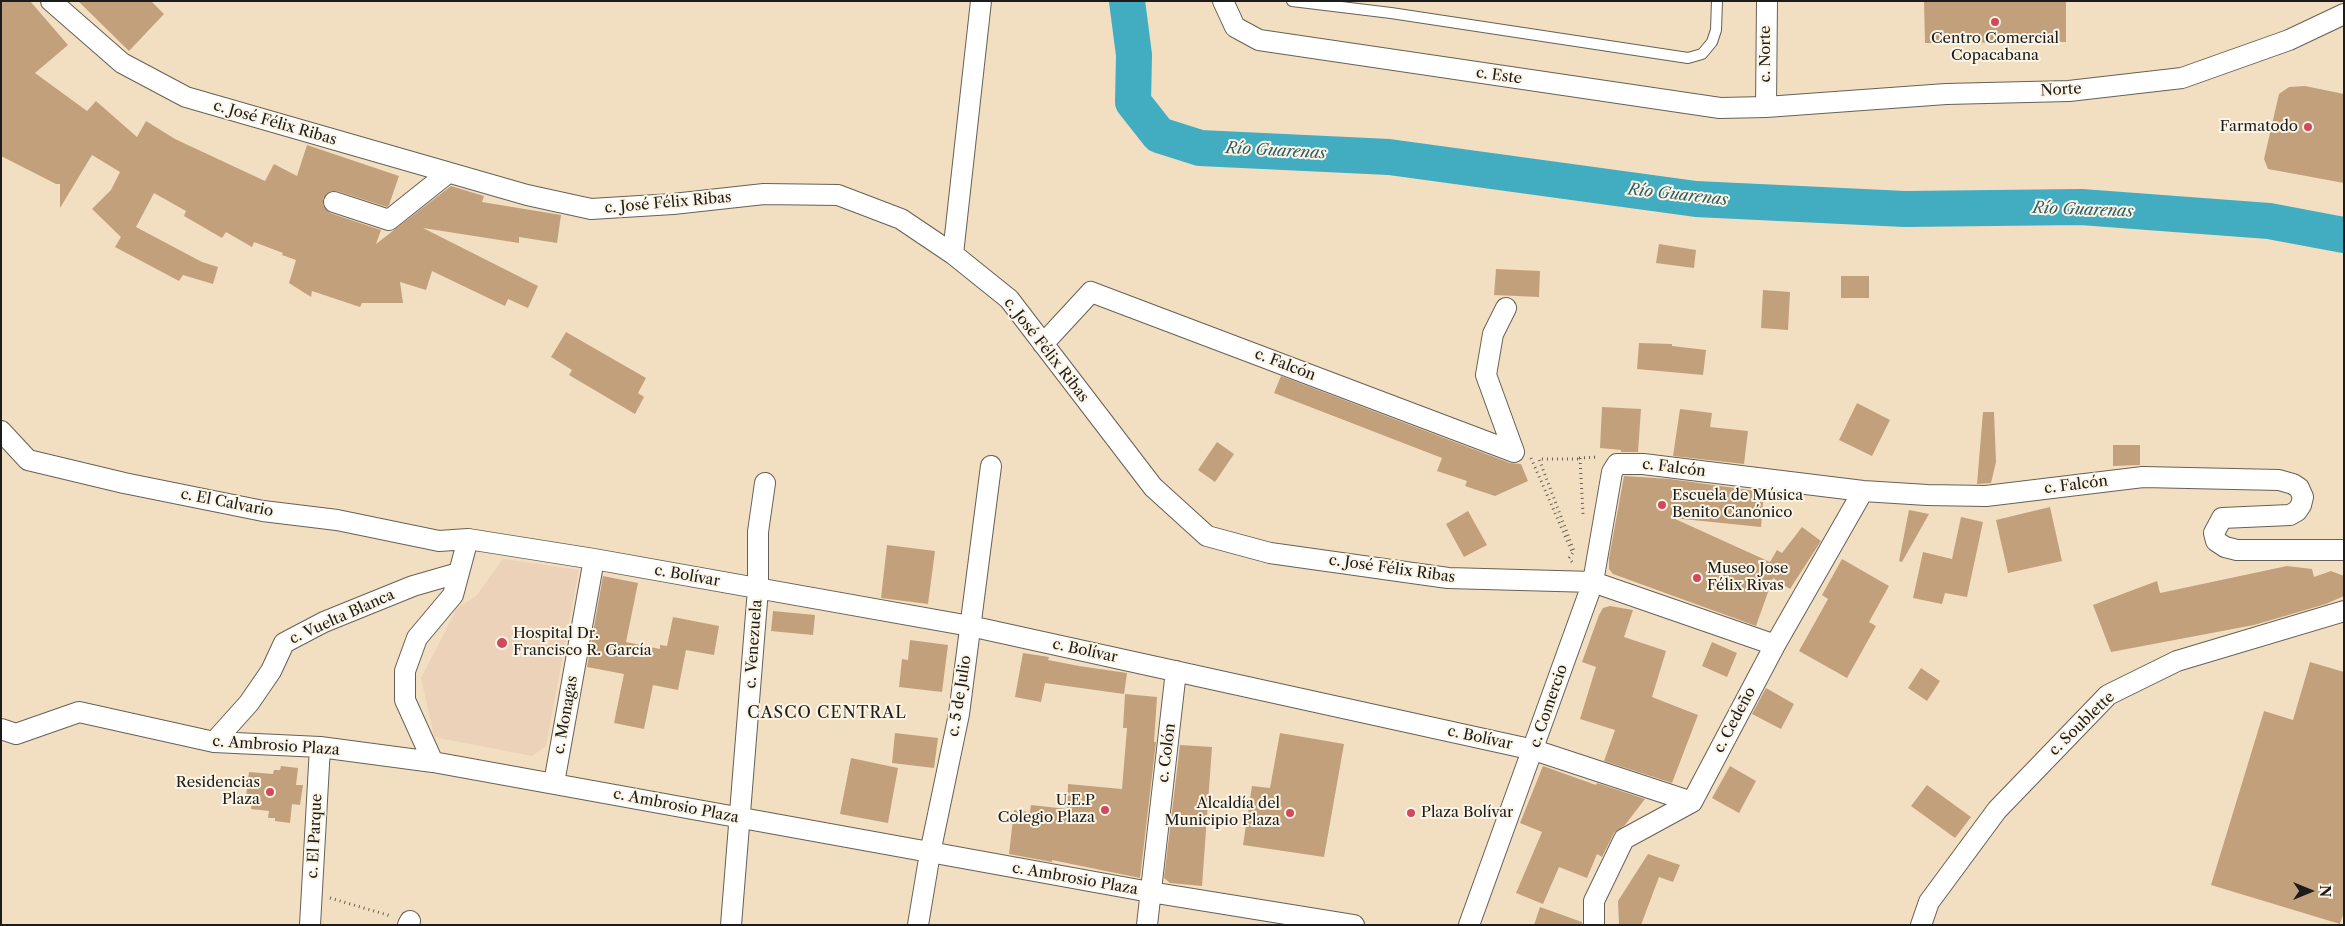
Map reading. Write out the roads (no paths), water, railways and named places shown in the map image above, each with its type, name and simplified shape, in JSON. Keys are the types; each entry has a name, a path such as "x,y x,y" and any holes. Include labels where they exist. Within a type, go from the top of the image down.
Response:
{"street":[{"name":"c. José Félix Ribas","path":"51,1 122,63 186,97 527,195 591,209 673,204 764,194 838,195 901,218 953,254 1009,299 1153,487 1207,536 1270,553 1448,578 1593,582 1775,645"},
{"path":"953,254 981,1"},
{"name":"c. Este","path":"1223,1 1235,27 1259,40 1720,108 1766,107"},
{"name":"c. Norte","path":"1766,107 1767,1"},
{"name":"Norte","path":"1766,107 1946,94 2069,91 2182,78 2289,40 2344,14"},
{"path":"334,202 389,220 448,173"},
{"name":"c. Falcón","path":"1043,344 1092,292 1523,455 1486,376 1493,334 1506,308"},
{"name":"c. El Calvario","path":"1,431 28,460 124,483 263,511 337,520 439,541 468,539"},
{"name":"c. Falcón","path":"1614,474 1644,464 1863,491 1927,496 1986,496 2143,478 2279,480 2299,488 2303,497 2297,511 2290,515 2222,518 2217,524 2214,533 2216,541 2225,548 2238,550 2344,550"},
{"name":"c. 5 de Julio","path":"918,925 930,852 959,714 991,466"},
{"name":"c. Comercio","path":"1469,925 1534,750 1593,582 1614,474"},
{"name":"c. Venezuela","path":"731,925 758,589 758,532 765,483"},
{"name":"c. Cedeño","path":"1692,802 1775,645 1863,491"},
{"path":"433,762 405,700 405,671 417,638 452,595 468,539"},
{"name":"c. Bolívar","path":"468,539 594,559 970,626 1534,750 1692,802"},
{"name":"c. Monagas","path":"554,783 594,559"},
{"name":"c. Vuelta Blanca","path":"214,742 249,703 271,671 284,643 324,622 404,590 458,573"},
{"name":"c. Soublette","path":"1921,925 1929,902 1997,810 2108,695 2177,661 2344,611"},
{"name":"c. Colón","path":"1147,925 1176,671"},
{"name":"c. Ambrosio Plaza","path":"1,729 16,734 79,712 214,742 320,747 433,762 1150,892 1354,925"},
{"name":"c. El Parque","path":"310,925 320,747"},
{"path":"1594,925 1594,901 1624,839 1692,802"}],"lane":[{"path":"1292,1 1391,12 1688,58 1702,54 1712,42 1716,30 1717,1"}],"waterway":[{"name":"Río Guarenas","path":"1127,1 1134,55 1133,102 1159,135 1200,148 1389,157 1696,199 1905,209 2081,207 2269,221 2344,235"}],"place":[{"name":"Centro Comercial Copacabana","path":"1995,22"},
{"name":"Farmatodo","path":"2308,127"},
{"name":"Escuela de Música Benito Canónico","path":"1662,505"},
{"name":"Museo Jose Félix Rivas","path":"1697,578"},
{"name":"Hospital Dr. Francisco R. García","path":"502,643"},
{"name":"Residencias Plaza","path":"270,792"},
{"name":"U.E.P Colegio Plaza","path":"1105,810"},
{"name":"Alcaldía del Municipio Plaza","path":"1290,813"},
{"name":"Plaza Bolívar","path":"1411,813"}],"district":[{"name":"CASCO CENTRAL","path":"827,713"}]}
